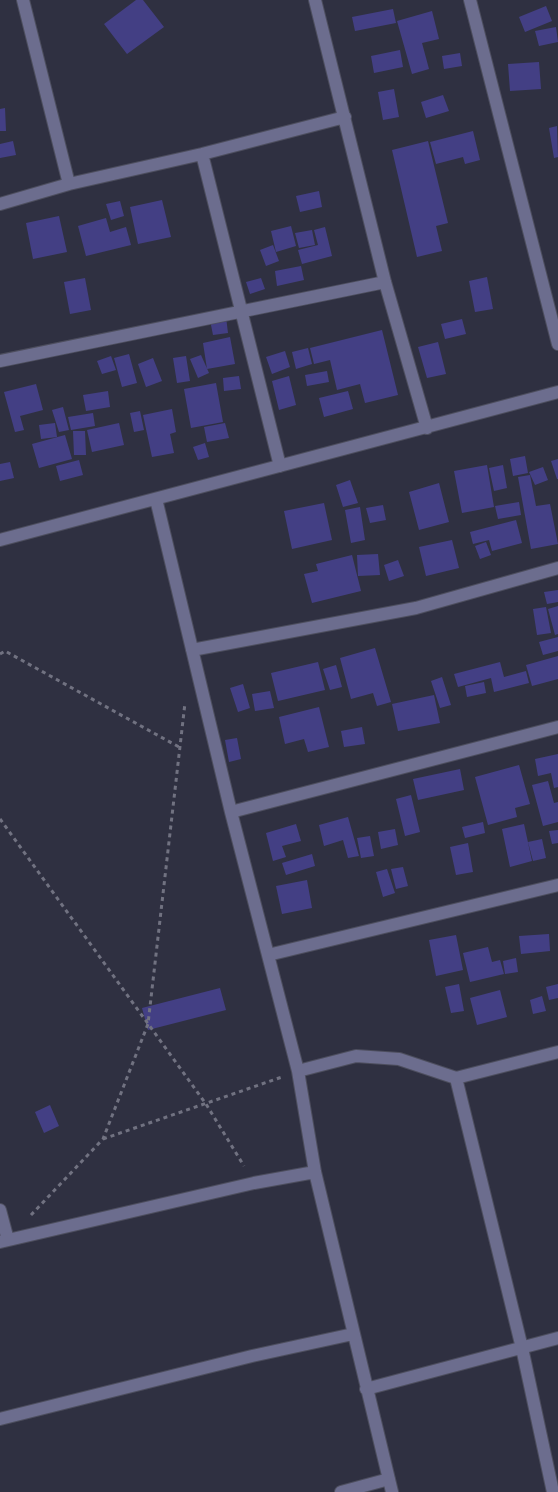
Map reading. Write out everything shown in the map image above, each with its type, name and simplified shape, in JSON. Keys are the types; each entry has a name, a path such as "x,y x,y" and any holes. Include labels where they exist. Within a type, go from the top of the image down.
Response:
{"street":[{"path":"23,0 68,184"},
{"path":"315,0 385,282 427,428"},
{"path":"470,0 558,344"},
{"path":"0,204 68,184 202,154 345,117"},
{"path":"202,154 280,466"},
{"path":"0,362 385,282"},
{"path":"0,540 558,392"},
{"path":"156,499 231,812 298,1071 315,1172 352,1334 392,1492"},
{"path":"192,650 416,608 558,568"},
{"path":"231,812 558,727"},
{"path":"268,955 558,884"},
{"path":"298,1071 356,1056 399,1059 456,1078 558,1052"},
{"path":"456,1078 522,1348 553,1492"},
{"path":"0,1210 4,1241 315,1172"},
{"path":"0,1419 252,1356 352,1334"},
{"path":"366,1388 558,1338"},
{"path":"341,1492 389,1479"}],"path":[{"path":"0,654 5,651 179,747"},
{"path":"4,1241 103,1139 148,1024 186,699"},
{"path":"0,819 206,1104 254,1184"},
{"path":"103,1139 298,1071"}],"building":[{"path":"136,0 143,0 164,27 127,54 104,24"},
{"path":"546,6 552,21 525,32 519,17"},
{"path":"393,9 396,23 355,31 352,17"},
{"path":"432,11 439,39 422,43 429,69 412,74 397,21"},
{"path":"556,27 558,42 539,46 535,31"},
{"path":"400,50 403,67 374,73 371,56"},
{"path":"460,53 462,66 444,69 442,56"},
{"path":"539,62 541,89 510,91 508,64"},
{"path":"394,89 399,117 383,120 378,92"},
{"path":"443,95 449,111 426,118 421,102"},
{"path":"5,108 6,131 0,131 0,109"},
{"path":"557,126 558,157 554,158 549,128"},
{"path":"473,131 480,160 465,164 463,157 436,164 430,142"},
{"path":"13,141 16,155 0,158 0,144"},
{"path":"428,141 448,223 436,226 442,251 417,257 392,150"},
{"path":"319,191 322,207 300,212 296,196"},
{"path":"162,200 171,237 138,244 130,207"},
{"path":"120,201 124,216 111,220 106,204"},
{"path":"59,216 67,252 33,259 26,223"},
{"path":"106,218 110,232 126,227 131,245 86,256 78,226"},
{"path":"291,226 296,246 276,252 271,231"},
{"path":"325,227 332,256 302,264 298,250 318,245 314,230"},
{"path":"312,230 315,245 299,248 295,233"},
{"path":"273,245 279,261 266,266 260,250"},
{"path":"301,266 304,280 277,286 275,271"},
{"path":"487,277 493,309 475,312 469,281"},
{"path":"85,278 91,310 70,314 64,282"},
{"path":"261,278 265,289 250,294 246,282"},
{"path":"226,317 228,333 213,335 210,320"},
{"path":"462,319 466,334 445,339 441,324"},
{"path":"382,330 398,395 365,403 360,384 337,390 330,360 314,364 310,348"},
{"path":"230,337 235,364 207,369 203,343"},
{"path":"438,342 446,374 427,378 418,347"},
{"path":"308,348 312,364 296,369 292,352"},
{"path":"285,351 290,367 272,374 266,357"},
{"path":"129,354 137,383 122,387 114,358"},
{"path":"201,355 209,373 198,378 190,359"},
{"path":"111,356 116,370 102,374 97,361"},
{"path":"186,356 190,381 177,383 173,358"},
{"path":"153,358 162,381 146,387 138,364"},
{"path":"327,371 329,382 307,386 305,375"},
{"path":"239,376 241,389 224,391 223,378"},
{"path":"289,376 296,405 279,410 272,381"},
{"path":"216,383 223,422 191,428 184,389"},
{"path":"36,384 43,410 20,416 24,430 15,432 4,392"},
{"path":"108,391 110,407 86,411 83,395"},
{"path":"348,391 353,409 324,417 319,398"},
{"path":"63,407 69,430 59,432 52,410"},
{"path":"172,409 176,432 170,434 174,453 152,457 143,415"},
{"path":"140,411 144,430 134,432 130,413"},
{"path":"93,413 95,426 71,430 68,417"},
{"path":"55,423 57,437 41,439 39,425"},
{"path":"119,423 124,445 92,452 87,430"},
{"path":"225,423 229,438 207,442 204,427"},
{"path":"73,431 85,431 86,455 74,455"},
{"path":"65,435 72,459 39,468 32,444"},
{"path":"205,443 209,457 198,460 193,447"},
{"path":"525,456 528,473 513,476 510,459"},
{"path":"558,459 558,479 557,479 551,461"},
{"path":"79,460 83,475 60,481 56,466"},
{"path":"10,462 14,478 0,481 0,464"},
{"path":"487,465 494,507 462,513 454,471"},
{"path":"503,465 507,488 494,491 489,468"},
{"path":"543,467 548,480 535,485 529,472"},
{"path":"530,475 536,506 550,504 558,544 531,549 518,477"},
{"path":"350,480 358,503 343,507 336,485"},
{"path":"439,483 449,522 419,530 409,492"},
{"path":"519,502 521,515 498,519 495,506"},
{"path":"324,503 332,540 292,549 284,511"},
{"path":"383,505 386,520 370,523 366,508"},
{"path":"360,507 365,540 351,543 345,510"},
{"path":"516,520 522,543 492,551 489,540 473,544 470,532"},
{"path":"452,540 459,568 426,576 419,547"},
{"path":"486,542 491,555 480,559 475,546"},
{"path":"378,554 380,575 358,576 357,555"},
{"path":"352,555 361,591 312,603 304,574 318,571 316,564"},
{"path":"398,560 404,576 389,581 384,565"},
{"path":"558,590 558,602 547,604 544,592"},
{"path":"558,606 558,634 555,635 548,609"},
{"path":"546,607 551,633 537,635 533,609"},
{"path":"558,637 558,651 543,655 539,642"},
{"path":"375,648 391,702 377,706 373,693 351,699 340,658"},
{"path":"558,656 558,679 532,686 526,665"},
{"path":"318,662 325,690 278,701 271,673"},
{"path":"500,662 504,677 526,671 529,683 494,692 491,678 458,687 454,674"},
{"path":"336,665 342,687 330,690 323,669"},
{"path":"442,677 451,705 440,708 431,681"},
{"path":"484,682 486,693 467,697 465,686"},
{"path":"243,684 250,708 238,712 230,688"},
{"path":"270,691 274,708 255,711 252,694"},
{"path":"434,695 440,723 398,731 392,704"},
{"path":"319,707 329,747 308,752 304,739 285,744 279,717"},
{"path":"362,727 365,744 344,747 341,731"},
{"path":"237,738 241,759 229,762 225,740"},
{"path":"558,754 558,787 554,788 551,773 538,776 535,759"},
{"path":"519,765 530,804 515,808 517,817 488,825 475,777"},
{"path":"460,769 464,790 418,800 413,779"},
{"path":"548,781 554,803 558,802 558,822 543,826 532,785"},
{"path":"411,795 420,832 405,836 396,799"},
{"path":"348,817 359,856 348,858 343,840 324,846 319,825"},
{"path":"483,822 485,833 465,838 462,827"},
{"path":"296,824 301,841 282,846 286,857 273,861 266,833"},
{"path":"524,824 532,861 510,867 502,829"},
{"path":"395,829 398,845 381,849 378,832"},
{"path":"558,830 558,843 552,844 549,831"},
{"path":"370,836 374,856 361,858 357,838"},
{"path":"542,839 546,858 533,861 528,842"},
{"path":"468,843 473,872 456,875 450,847"},
{"path":"312,854 315,866 286,875 282,863"},
{"path":"403,867 408,886 396,889 391,869"},
{"path":"387,869 395,893 383,897 376,872"},
{"path":"307,880 312,908 282,914 276,886"},
{"path":"549,934 550,951 521,954 519,936"},
{"path":"456,935 463,970 436,976 429,940"},
{"path":"488,947 492,962 500,960 504,974 470,982 463,953"},
{"path":"516,958 518,972 505,974 503,961"},
{"path":"459,984 464,1011 451,1013 445,987"},
{"path":"558,984 558,998 549,1000 546,987"},
{"path":"220,988 226,1010 148,1030 142,1008"},
{"path":"500,990 507,1017 477,1025 470,998"},
{"path":"542,996 546,1011 533,1014 530,1000"},
{"path":"50,1105 59,1126 44,1133 35,1112"}]}
